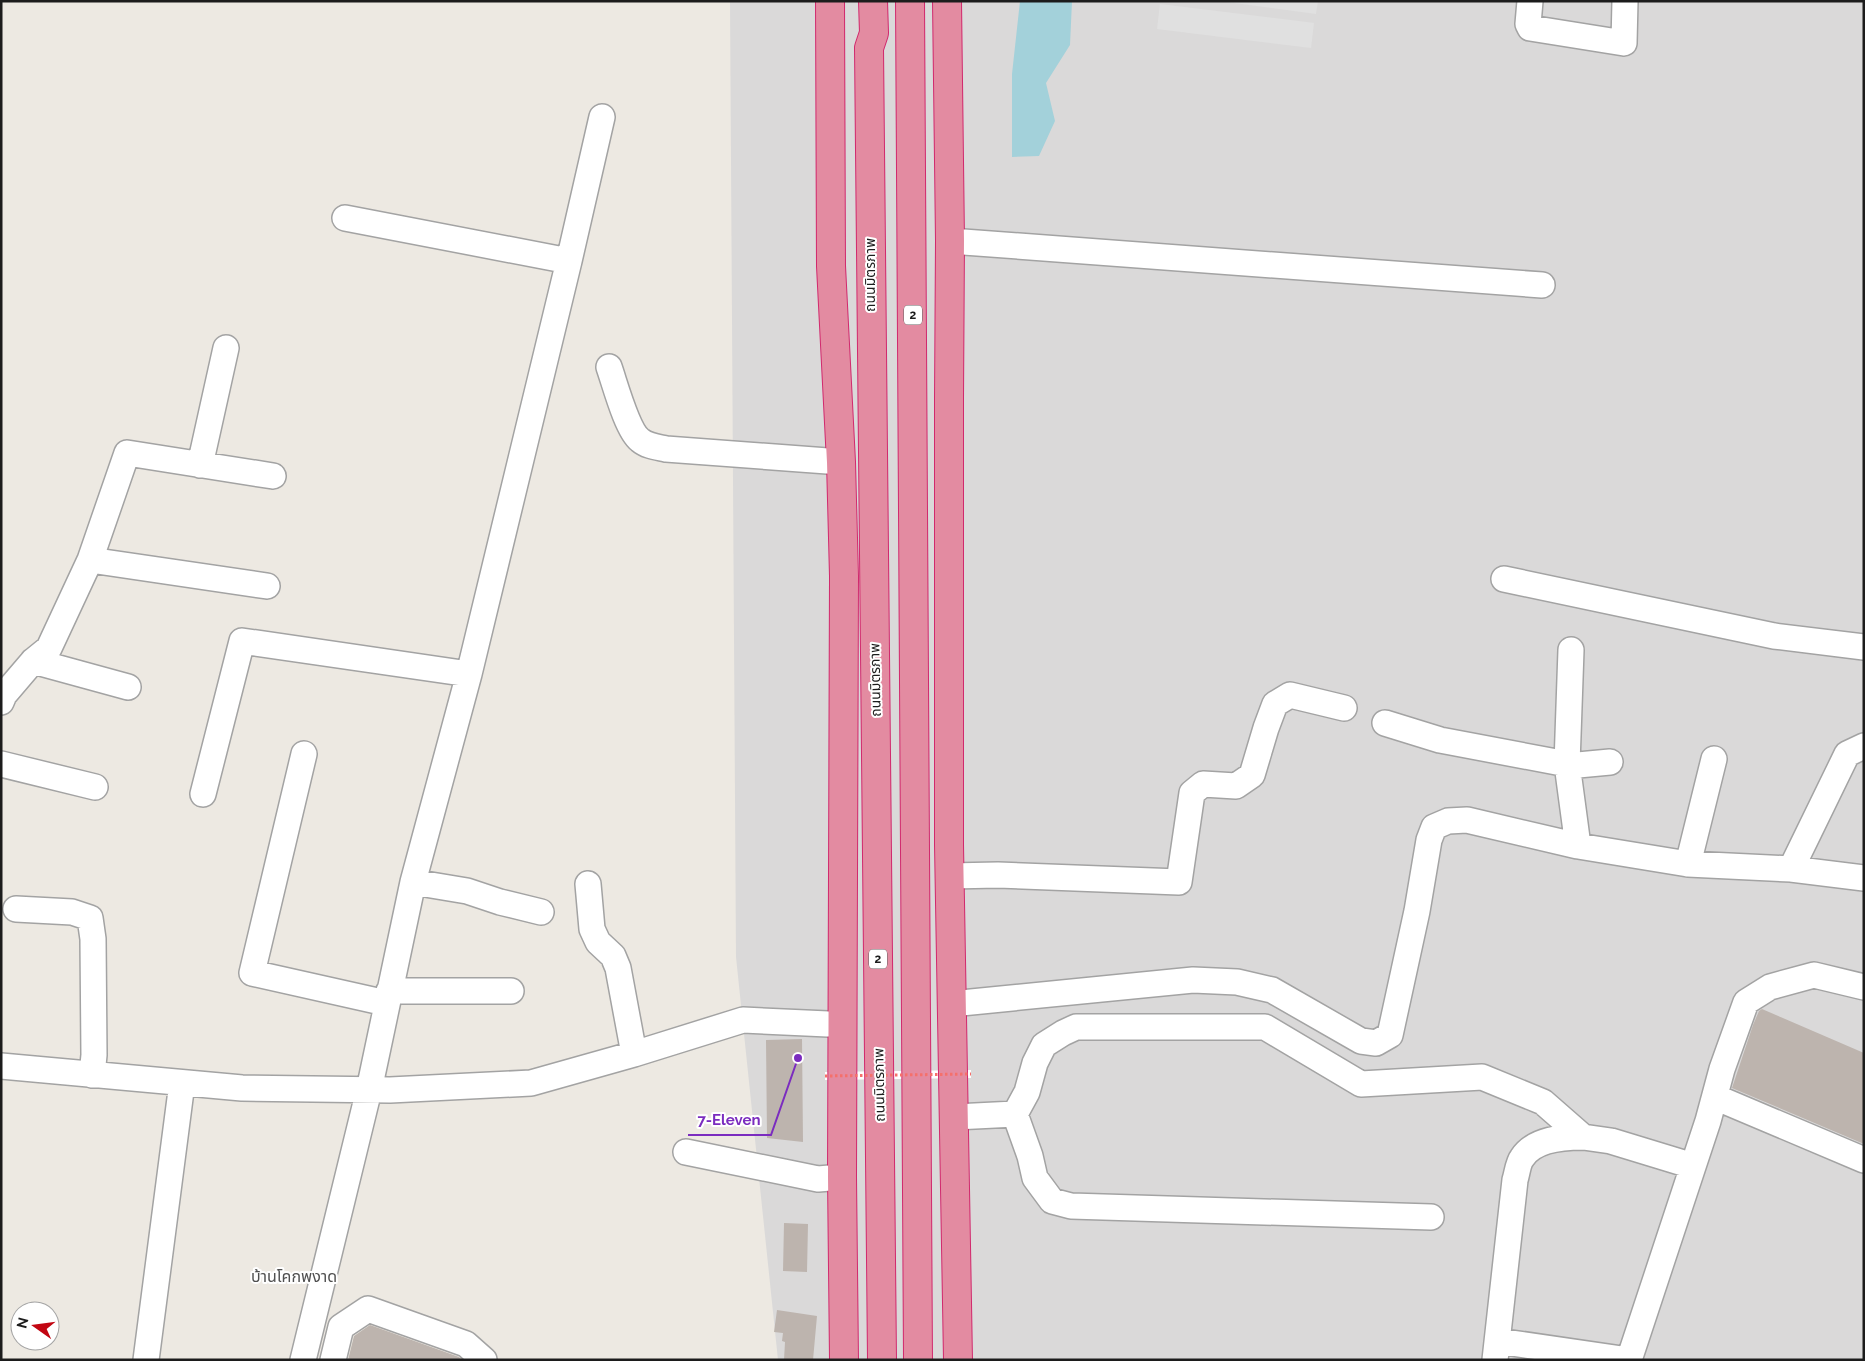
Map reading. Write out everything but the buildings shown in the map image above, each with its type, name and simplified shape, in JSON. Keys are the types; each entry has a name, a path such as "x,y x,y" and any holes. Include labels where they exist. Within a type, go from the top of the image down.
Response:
{"highway":[{"path":"830,1 831,266 841,462 845,634 842,1177 844,1360"},
{"path":"857,1 858,32 868,48"},
{"name":"ถนนมิตรภาพ","path":"873,1 874,33 868,48 882,1360"},
{"name":"2","path":"910,1 918,1360"},
{"path":"947,1 950,241 951,1004 955,1117 958,1360"},
{"path":"844,827 874,667"},
{"path":"915,669 950,817"}],"street":[{"path":"1530,1 1528,24 1530,28 1624,43 1625,1"},
{"path":"303,1360 369,1090 414,882 469,674 602,117"},
{"path":"345,218 569,261"},
{"path":"950,241 1542,286"},
{"path":"200,465 226,348"},
{"path":"609,367 631,431 639,440 652,447 841,462"},
{"path":"1,702 4,695 33,661 50,648 90,560 127,453 273,476"},
{"path":"90,560 267,586"},
{"path":"1504,580 1774,636 1864,647"},
{"path":"203,794 242,641 469,674"},
{"path":"1571,650 1567,764 1578,846"},
{"path":"33,661 128,687"},
{"path":"950,876 998,875 1179,882 1192,793 1203,784 1236,786 1252,775 1275,704 1290,696 1344,708"},
{"path":"1385,723 1440,740 1567,764 1578,765 1610,762"},
{"path":"1791,869 1847,754 1864,746"},
{"path":"304,754 252,973 388,997 511,992"},
{"path":"1688,864 1714,759"},
{"path":"1,764 95,787"},
{"path":"951,1004 1193,980 1237,982 1272,990 1361,1041 1376,1043 1390,1035 1417,911 1429,840 1434,827 1448,820 1467,820 1578,846 1688,864 1791,869 1864,878"},
{"path":"414,882 467,891 500,902 541,912"},
{"path":"588,884 592,929 598,942 613,956 618,968 634,1054"},
{"path":"16,910 72,912 90,918 93,939 94,1056 92,1074"},
{"path":"1693,1166 1611,1141 1583,1137 1563,1137 1536,1145 1522,1158 1515,1180 1497,1350 1629,1360 1708,1121 1722,1069 1746,1002 1770,987 1814,975 1864,987"},
{"path":"1,1066 242,1088 369,1090 531,1083 634,1054 743,1020 828,1024"},
{"path":"1431,1217 1062,1204 1052,1201 1035,1178 1030,1156 1015,1114 1027,1092 1035,1063 1044,1045 1063,1032 1076,1027 1264,1027 1360,1084 1482,1077 1543,1102 1583,1137"},
{"path":"146,1360 182,1083"},
{"path":"1715,1097 1864,1160"},
{"path":"955,1117 1015,1114"},
{"path":"686,1152 818,1179 842,1177"},
{"path":"333,1360 341,1326 368,1309 466,1344 484,1360"}],"path":[{"path":"825,1076 971,1074"}],"shaded area":[{"path":"730,1 1864,1 1864,1360 778,1360 736,957"},
{"path":"1219,1 1318,1 1316,14"},
{"path":"1160,4 1314,23 1311,48 1157,29"}],"water":[{"path":"1020,1 1072,1 1070,45 1046,83 1055,121 1039,156 1012,157 1012,74"}],"pier":[{"path":"971,1070 971,1078 825,1080 825,1072"}],"place":[{"name":"7-Eleven","path":"798,1058"}],"district":[{"name":"บ้านโคกพงาด","path":"294,1276"}]}
